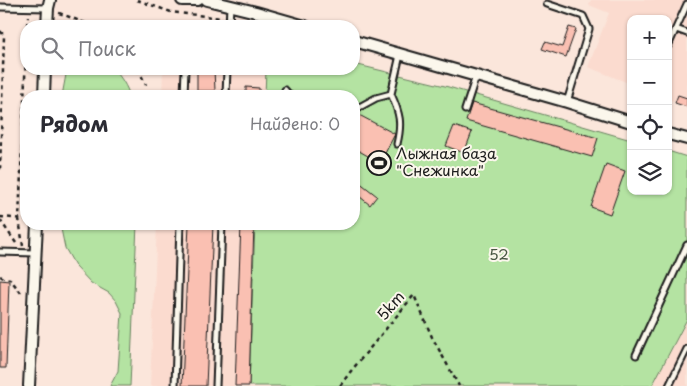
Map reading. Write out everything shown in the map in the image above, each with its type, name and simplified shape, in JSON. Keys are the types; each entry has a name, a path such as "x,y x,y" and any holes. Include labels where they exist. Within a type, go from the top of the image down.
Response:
{"street":[{"path":"182,0 198,0"},
{"path":"207,0 284,20"},
{"path":"48,20 49,4"},
{"path":"360,43 627,121"},
{"path":"44,90 45,75"},
{"path":"672,135 687,140"},
{"path":"29,386 37,230"}],"lane":[{"path":"0,7 49,4"},
{"path":"547,4 584,16 589,29 567,102"},
{"path":"672,38 687,4"},
{"path":"229,20 230,5"},
{"path":"676,29 687,33"},
{"path":"397,144 400,131 399,111 391,94 400,55"},
{"path":"184,90 185,75"},
{"path":"226,90 227,75"},
{"path":"465,110 476,76"},
{"path":"360,107 376,98 391,94"},
{"path":"174,386 180,230"},
{"path":"216,386 222,230"},
{"path":"636,356 687,245"},
{"path":"0,252 35,253"},
{"path":"669,386 687,349"}],"path":[{"path":"49,4 64,16 75,20"},
{"path":"0,31 4,35 0,171"},
{"path":"25,75 25,90"},
{"path":"141,75 146,85"},
{"path":"20,196 20,226"},
{"path":"0,219 19,219"},
{"path":"0,219 24,253"},
{"path":"21,230 24,253"},
{"path":"0,276 10,279 22,294 23,285"},
{"name":"5km","path":"340,386 414,296 432,337 459,386"}],"shaded area":[{"path":"591,0 687,0 687,106 672,100 672,15 627,15 627,82 588,67 609,13 589,5"},
{"path":"163,75 266,75 265,90 162,90"},
{"path":"157,230 255,230 249,386 150,386"},
{"path":"687,319 687,386 652,386"}],"green space":[{"name":"52","path":"360,65 445,86 627,139 627,195 672,195 672,152 687,157 687,319 652,386 249,386 255,230 360,230 360,90 265,90 266,75 360,75"},
{"path":"66,75 119,75 127,90 63,90"},
{"path":"61,230 137,230 130,386 110,386 118,371 122,313 116,301 109,293 91,283 76,267 65,248"}],"building":[{"path":"569,27 576,29 566,57 542,49 545,42 562,47"},
{"path":"197,75 214,75 215,90 197,90"},
{"path":"246,87 259,88 259,90 246,90"},
{"path":"678,95 687,98 687,107 675,103"},
{"path":"472,103 598,138 592,157 466,121"},
{"path":"360,116 395,134 380,163 360,151"},
{"path":"454,126 472,132 464,153 446,146"},
{"path":"606,164 625,171 610,214 591,207"},
{"path":"360,183 377,196 370,205 360,197"},
{"path":"189,230 213,230 206,386 182,386"},
{"path":"241,230 254,230 249,386 235,386"},
{"path":"0,280 9,281 6,368 0,368"}],"place":[{"name":"Лыжная база \"Снежинка\"","path":"379,163"}]}
